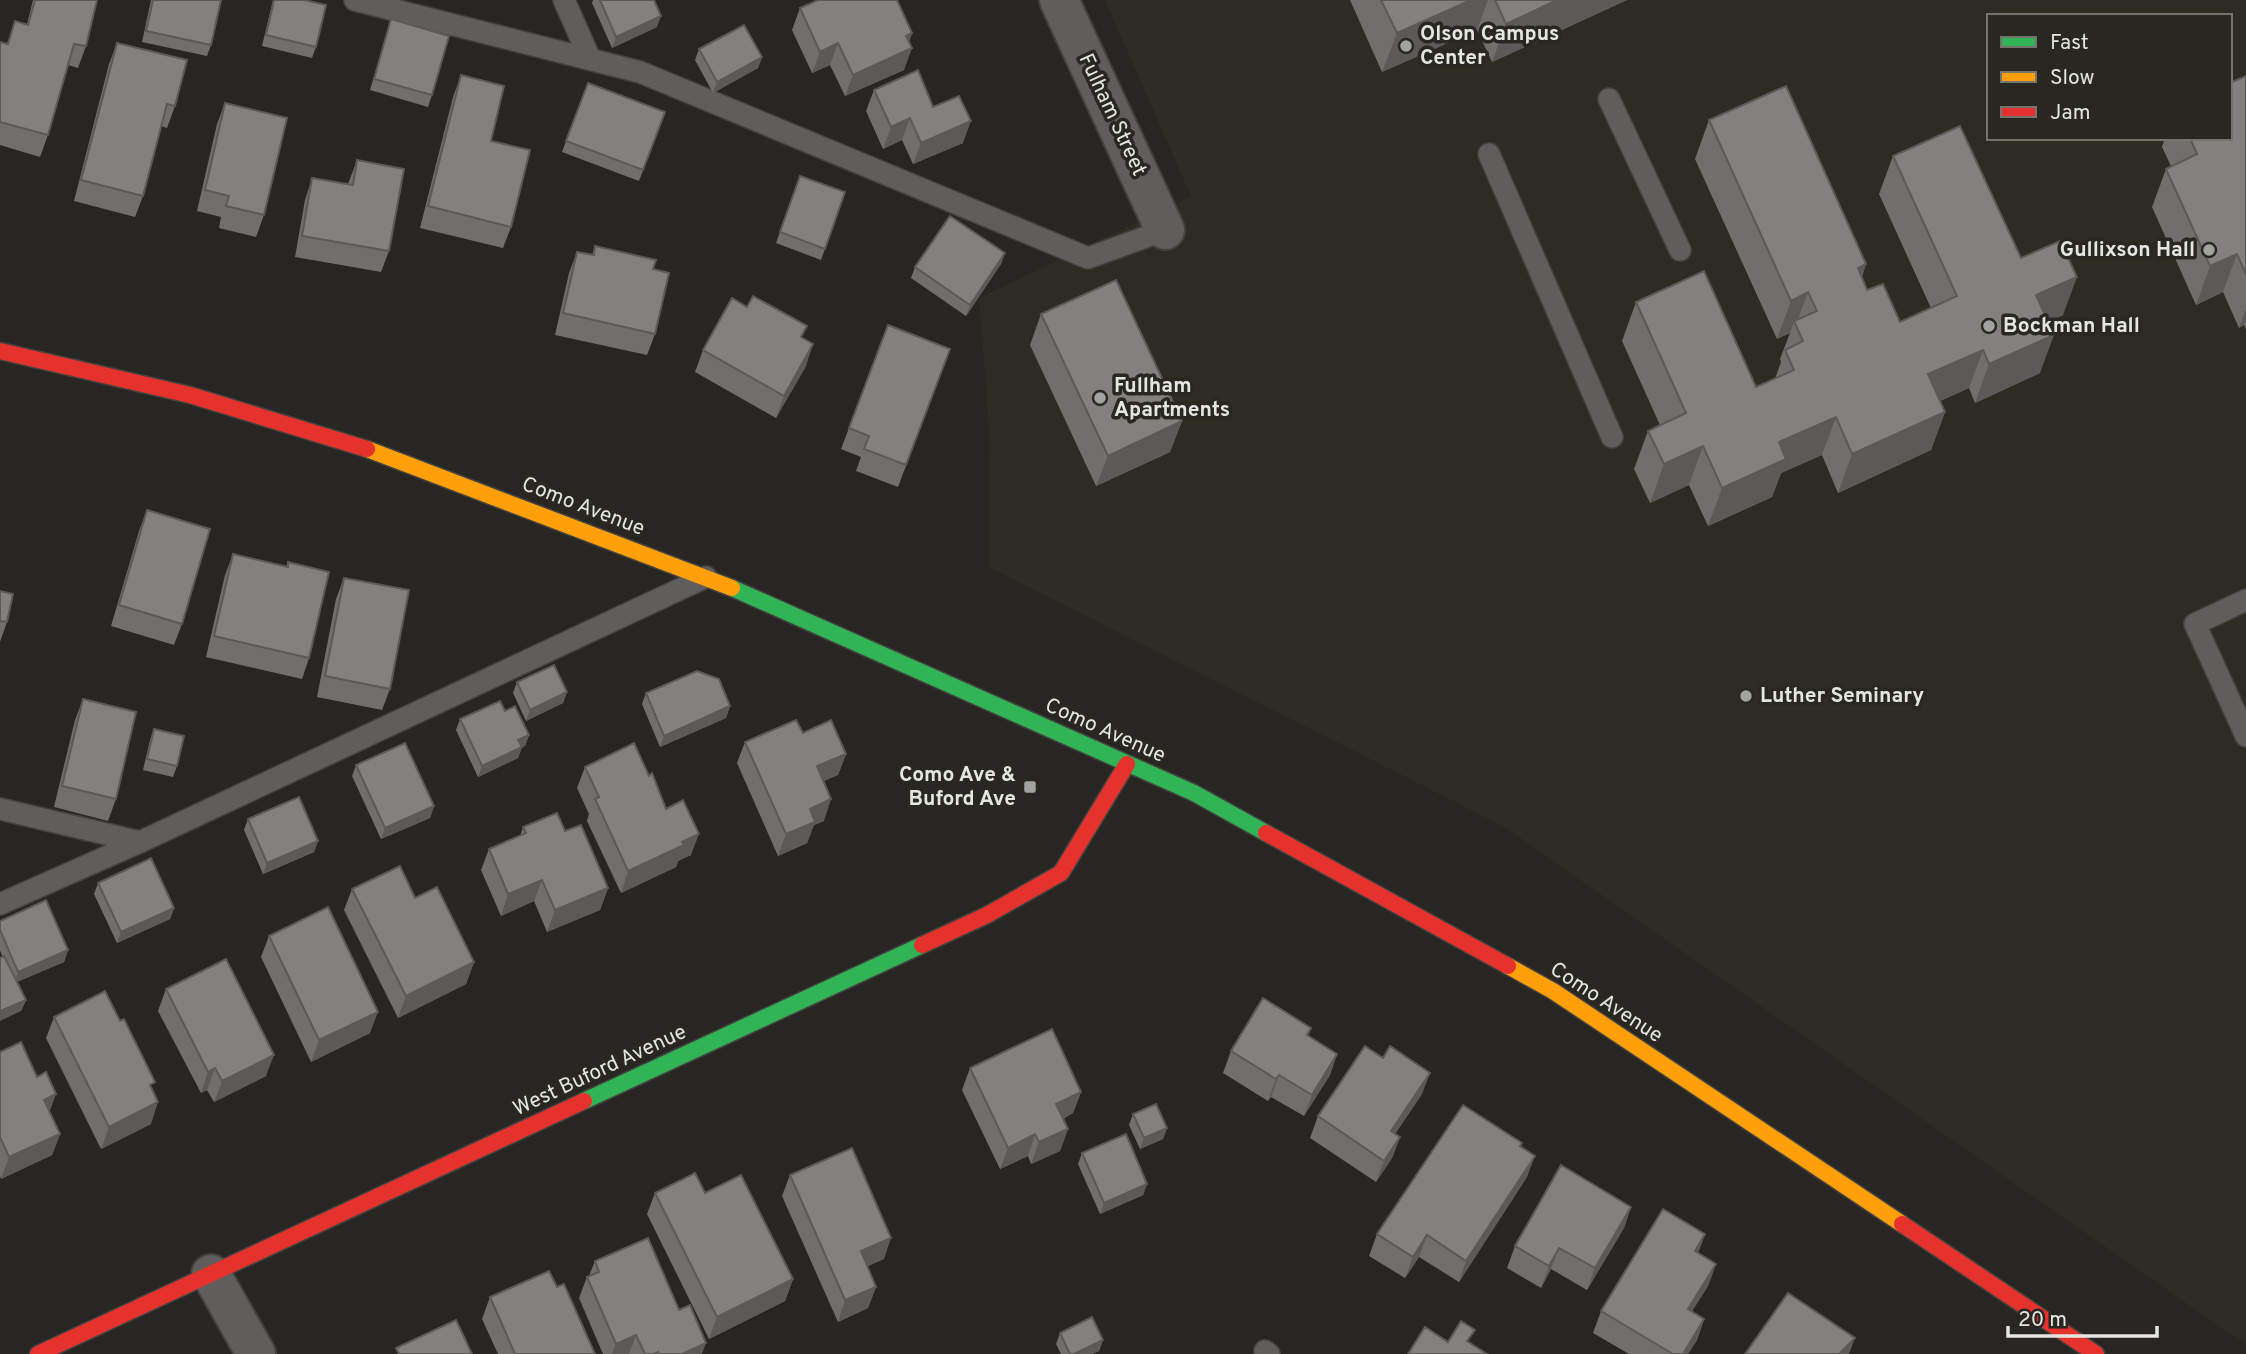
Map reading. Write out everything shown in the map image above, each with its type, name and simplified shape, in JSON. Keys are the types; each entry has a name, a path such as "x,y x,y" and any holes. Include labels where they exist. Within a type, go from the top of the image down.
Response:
{"main road":[{"name":"Como Avenue","path":"0,351 190,395 382,454 707,577 1194,793 1553,991 2096,1354"},
{"name":"West Buford Avenue","path":"38,1354 987,915 1061,873 1128,764"}],"street":[{"name":"Fulham Street","path":"1059,0 1165,230"},
{"path":"211,1274 256,1354"}],"lane":[{"path":"355,0 640,72 1088,258 1165,230"},
{"path":"564,0 590,59"},
{"path":"1609,99 1680,250"},
{"path":"1489,154 1612,437"},
{"path":"0,904 140,842 707,577"},
{"path":"2246,600 2195,624 2246,736"},
{"path":"0,809 140,842"}],"shaded area":[{"name":"Luther Seminary","path":"1105,0 2246,0 2246,1345 1503,826 989,567 990,442 979,298 1191,196"}],"building":[{"path":"35,0 97,0 86,46 74,44 48,135 0,122 0,42 8,44 15,21 28,25"},
{"path":"153,0 221,0 211,45 146,31"},
{"path":"274,0 304,0 326,5 316,47 266,35"},
{"path":"600,0 654,0 661,16 616,37"},
{"path":"818,0 897,0 912,33 906,36 912,48 853,75 838,43 820,52 800,8"},
{"path":"1381,0 1471,0 1397,33"},
{"path":"1495,0 1557,0 1506,24"},
{"path":"391,19 449,36 432,95 374,79"},
{"path":"744,25 762,57 717,82 699,49"},
{"path":"117,43 187,60 175,106 167,104 143,196 81,180"},
{"path":"918,70 933,107 959,96 971,121 921,143 910,118 891,127 874,90"},
{"path":"461,75 504,86 491,141 530,150 511,227 428,206"},
{"path":"2246,76 2246,274 2237,254 2210,266 2166,169 2197,154 2191,140 2232,140 2232,82"},
{"path":"588,83 665,112 643,170 566,141"},
{"name":"Bockman Hall","path":"1786,86 1866,264 1858,268 1867,290 1883,284 1900,322 1957,296 1893,156 1960,126 2021,258 2060,241 2077,277 2036,295 2054,335 1989,364 1983,350 1928,374 1945,412 1852,454 1836,417 1779,442 1786,459 1722,488 1703,446 1664,464 1648,431 1686,413 1636,302 1704,271 1756,387 1794,370 1785,350 1803,341 1794,321 1817,311 1808,292 1791,301 1709,120"},
{"path":"225,103 287,118 264,215 226,206 229,196 205,190"},
{"path":"357,160 404,169 389,251 302,236 312,178 353,185"},
{"path":"800,176 845,192 825,249 780,232"},
{"path":"950,216 1005,253 970,305 915,267"},
{"path":"595,246 656,260 653,269 669,273 655,334 563,313 577,252 594,255"},
{"name":"Fullham Apartments","path":"1116,280 1182,421 1108,456 1041,314"},
{"path":"753,296 807,326 801,337 813,344 784,396 703,350 732,298 747,307"},
{"path":"888,325 950,349 906,465 864,449 869,436 849,428"},
{"path":"147,510 210,529 182,624 119,605"},
{"path":"233,554 288,567 288,562 329,572 309,658 214,636"},
{"path":"344,578 409,590 390,689 325,676"},
{"path":"0,591 13,594 7,622 0,621"},
{"path":"554,665 567,692 530,710 517,682"},
{"path":"697,671 719,679 730,706 664,736 646,693"},
{"path":"83,699 136,712 116,799 62,786"},
{"path":"500,701 505,711 515,706 529,735 518,740 522,747 482,766 460,719"},
{"path":"796,720 803,733 831,720 846,754 817,766 831,799 810,809 815,822 786,834 745,742"},
{"path":"154,729 184,736 177,766 147,759"},
{"path":"405,743 434,806 385,828 356,765"},
{"path":"634,743 649,776 652,773 666,809 683,800 699,834 682,842 684,845 628,871 595,799 599,797 585,767"},
{"path":"299,797 318,841 267,863 248,819"},
{"path":"557,813 565,831 581,825 608,888 555,910 542,880 508,894 489,849 526,833 523,827"},
{"path":"151,858 174,908 121,932 98,883"},
{"path":"400,866 415,898 437,887 474,962 406,996 352,889"},
{"path":"46,900 68,950 18,972 0,930 0,921"},
{"path":"328,907 378,1012 319,1040 269,936"},
{"path":"4,956 26,1000 0,1011 0,958"},
{"path":"226,959 274,1055 222,1081 215,1068 208,1072 166,989"},
{"path":"105,991 120,1021 124,1019 155,1082 150,1085 158,1102 109,1127 54,1017"},
{"path":"1263,998 1311,1028 1307,1035 1337,1054 1312,1095 1279,1075 1276,1079 1231,1051"},
{"path":"1052,1029 1081,1092 1056,1104 1068,1129 1039,1142 1035,1134 1008,1148 970,1068"},
{"path":"21,1042 37,1077 46,1072 56,1094 44,1100 60,1134 9,1157 0,1137 0,1052"},
{"path":"1365,1046 1383,1058 1390,1046 1430,1073 1391,1131 1400,1137 1384,1161 1318,1116"},
{"path":"1156,1104 1167,1128 1144,1138 1133,1114"},
{"path":"1463,1105 1522,1143 1520,1146 1535,1156 1466,1261 1427,1235 1413,1257 1377,1234"},
{"path":"1126,1134 1147,1184 1104,1203 1082,1153"},
{"path":"852,1148 891,1238 861,1251 876,1287 845,1300 790,1175"},
{"path":"1561,1165 1631,1207 1595,1268 1559,1248 1549,1266 1515,1246"},
{"path":"695,1173 705,1193 741,1175 793,1279 717,1317 655,1193"},
{"path":"1663,1209 1705,1234 1695,1251 1716,1264 1688,1309 1704,1319 1683,1354 1673,1354 1601,1311"},
{"path":"648,1238 679,1310 690,1305 706,1343 682,1354 645,1354 636,1335 616,1344 587,1277 599,1272 595,1261"},
{"path":"549,1271 557,1287 564,1284 595,1354 515,1354 490,1297"},
{"path":"1788,1293 1855,1338 1839,1354 1745,1354"},
{"path":"1092,1317 1103,1340 1070,1354 1060,1333"},
{"path":"456,1320 472,1354 399,1354 396,1348"},
{"path":"1461,1321 1475,1330 1467,1341 1487,1354 1408,1354 1425,1327 1448,1342"}],"traffic: fast":[{"path":"732,588 1194,793 1266,833"},
{"path":"584,1101 922,945"}],"traffic: slow":[{"path":"367,449 732,588"},
{"path":"1508,966 1553,991 1902,1224"}],"traffic: jam":[{"path":"0,351 190,395 367,449"},
{"path":"922,945 987,915 1061,873 1127,764"},
{"path":"1266,833 1508,966"},
{"path":"38,1354 584,1101"},
{"path":"1902,1224 2096,1354"}],"place":[{"name":"Olson Campus Center","path":"1406,46"},
{"name":"Gullixson Hall","path":"2209,250"},
{"name":"Bockman Hall","path":"1989,326"},
{"name":"Fullham Apartments","path":"1100,398"},
{"name":"Luther Seminary","path":"1746,696"},
{"name":"Como Ave & Buford Ave","path":"1030,787"}]}
